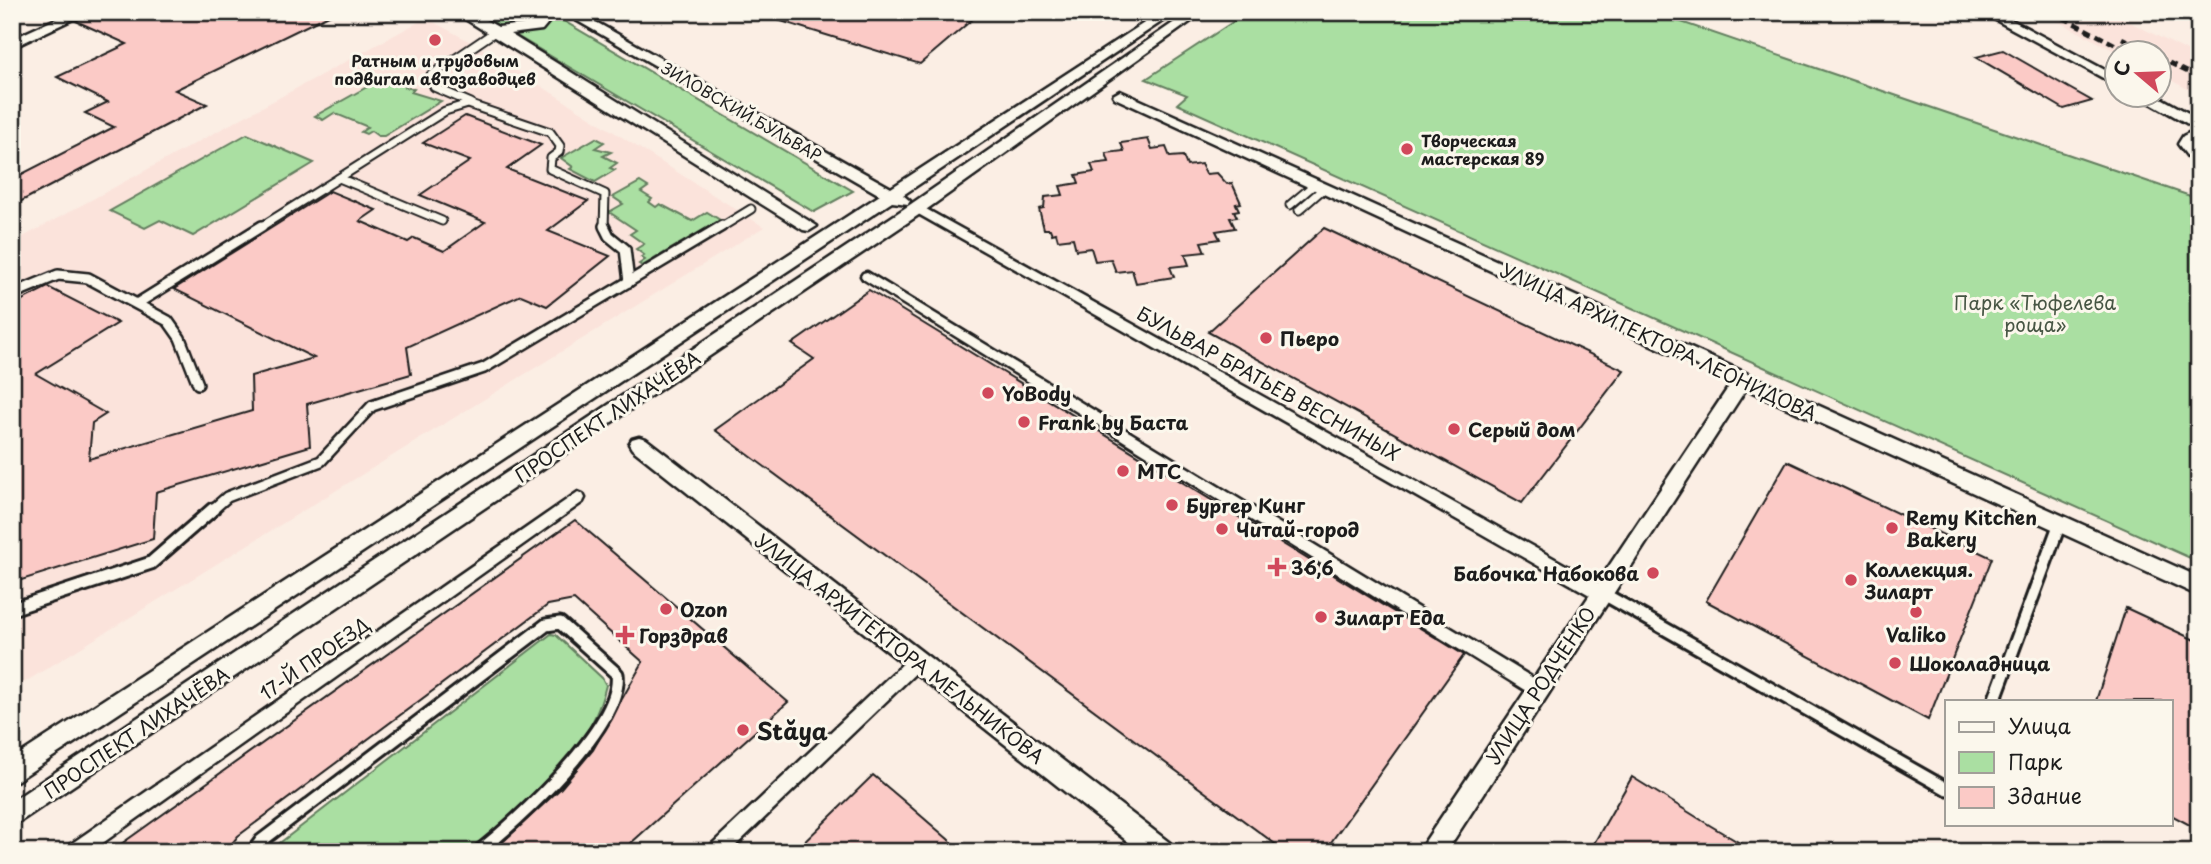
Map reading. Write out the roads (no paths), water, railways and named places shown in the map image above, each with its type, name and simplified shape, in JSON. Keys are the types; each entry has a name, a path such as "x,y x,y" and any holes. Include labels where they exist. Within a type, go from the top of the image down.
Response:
{"street":[{"path":"12,44 82,12"},
{"path":"460,12 496,31 809,226"},
{"path":"496,31 537,27 551,12"},
{"name":"ЗИЛОВСКИЙ БУЛЬВАР","path":"568,12 893,197 918,208"},
{"name":"ПРОСПЕКТ ЛИХАЧЁВА","path":"12,815 918,208 1198,12"},
{"path":"1987,12 2102,74"},
{"name":"ПРОСПЕКТ ЛИХАЧЁВА","path":"12,773 893,197 1161,14"},
{"name":"УЛИЦА АРХИТЕКТОРА ЛЕОНИДОВА","path":"1120,94 2199,587"},
{"path":"2168,108 2199,125"},
{"path":"2199,133 2188,139 2186,144 2199,162"},
{"name":"БУЛЬВАР БРАТЬЕВ ВЕСНИНЫХ","path":"918,208 1601,593"},
{"path":"867,276 1538,689"},
{"name":"УЛИЦА РОДЧЕНКО","path":"1431,852 1743,379"},
{"name":"УЛИЦА АРХИТЕКТОРА МЕЛЬНИКОВА","path":"639,444 1161,852"},
{"name":"17-Й ПРОЕЗД","path":"74,852 578,498"},
{"path":"716,852 917,661"}],"lane":[{"path":"496,31 437,68 431,75 434,87 550,132 560,146 559,152 551,158 550,169 605,194 608,202 603,223 607,235 625,249 629,282"},
{"path":"138,303 445,111 468,104 481,107"},
{"path":"339,178 442,221"},
{"path":"1290,205 1320,186"},
{"path":"1299,210 1320,186"},
{"path":"12,608 151,563 226,497 299,472 321,461 372,406 484,368 751,209"},
{"path":"12,294 49,276 78,274 138,303 174,327 198,384"},
{"path":"1993,700 2060,523"},
{"path":"1601,593 1945,788"},
{"path":"253,852 261,841 546,625 560,623 617,674 619,688 559,779 519,820 478,852"}],"railway":[{"path":"2052,12 2103,38"},
{"path":"2172,64 2199,78"}],"place":[{"name":"Ратным и трудовым подвигам автозаводцев","path":"435,40"},
{"name":"Творческая мастерская 89","path":"1407,149"},
{"name":"Пьеро","path":"1266,338"},
{"name":"YoBody","path":"988,393"},
{"name":"Frank by Баста","path":"1024,422"},
{"name":"Серый дом","path":"1454,429"},
{"name":"МТС","path":"1123,471"},
{"name":"Бургер Кинг","path":"1172,505"},
{"name":"Remy Kitchen Bakery","path":"1892,528"},
{"name":"Читай-город","path":"1222,529"},
{"name":"36,6","path":"1277,567"},
{"name":"Бабочка Набокова","path":"1653,573"},
{"name":"Коллекция. Зиларт","path":"1851,580"},
{"name":"Ozon","path":"666,609"},
{"name":"Valiko","path":"1916,612"},
{"name":"Зиларт Еда","path":"1321,617"},
{"name":"Горздрав","path":"625,635"},
{"name":"Шоколадница","path":"1895,663"},
{"name":"Stăya","path":"743,730"}],"park label":[{"name":"Парк «Тюфелева роща»","path":"2035,313"}]}
